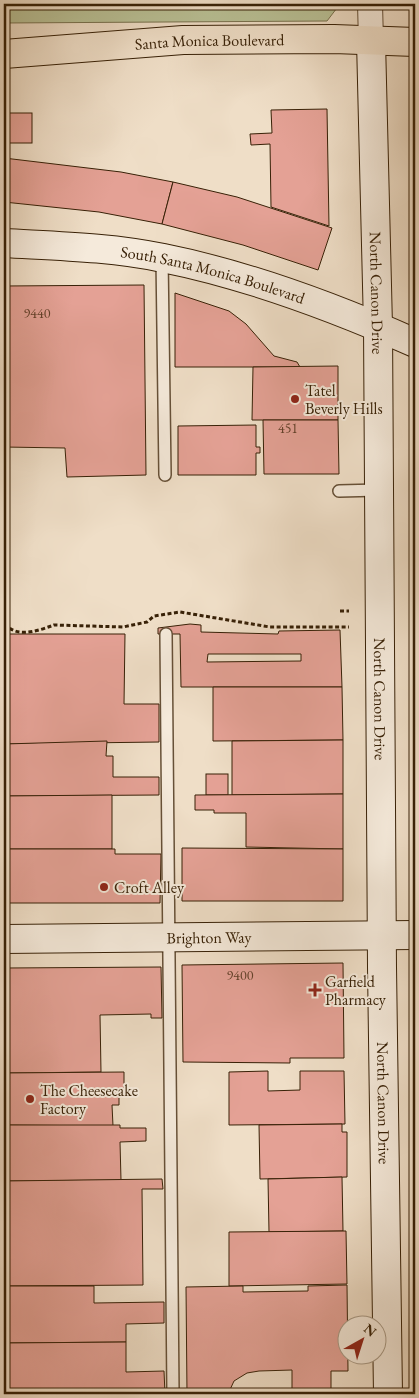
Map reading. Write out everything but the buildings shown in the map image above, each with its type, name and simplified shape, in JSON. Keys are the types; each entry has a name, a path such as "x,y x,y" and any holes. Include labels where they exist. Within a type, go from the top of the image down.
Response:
{"main road":[{"name":"Santa Monica Boulevard","path":"4,54 183,40 334,38 415,42"}],"street":[{"name":"North Canon Drive","path":"370,4 378,326 382,934 388,1394"},
{"name":"South Santa Monica Boulevard","path":"4,243 62,246 162,257 275,290 378,326 415,343"},
{"name":"Brighton Way","path":"4,939 382,934 415,936"}],"lane":[{"path":"162,257 165,476"},
{"path":"339,491 380,490"},
{"path":"166,628 173,1394"}],"path":[{"path":"340,611 349,611"},
{"path":"4,626 7,626 12,631 20,632 44,630 54,625 123,627 147,622 154,616 180,612 270,628 350,627"}],"green space":[{"path":"4,4 340,4 327,21 4,23"}],"place":[{"name":"Tatel Beverly Hills","path":"295,399"},
{"name":"Croft Alley","path":"104,887"},
{"name":"Garfield Pharmacy","path":"315,990"},
{"name":"The Cheesecake Factory","path":"30,1099"}]}
